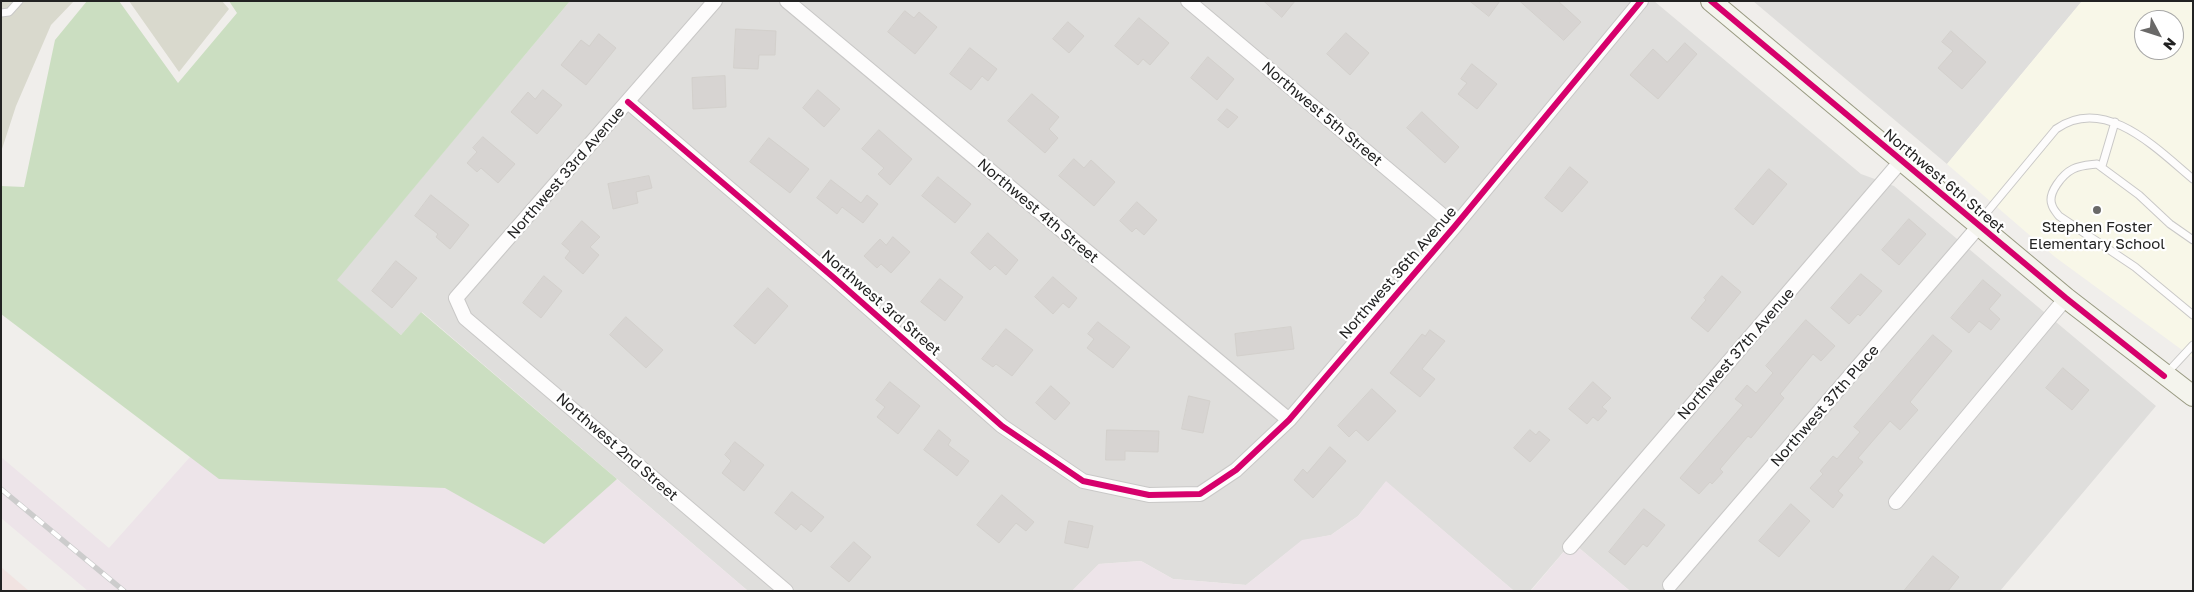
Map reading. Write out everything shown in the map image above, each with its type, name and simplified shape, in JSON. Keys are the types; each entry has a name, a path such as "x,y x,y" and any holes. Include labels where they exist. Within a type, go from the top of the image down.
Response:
{"main road":[{"name":"Northwest 6th Street","path":"1711,1 2066,298 2164,376 2193,396"}],"street":[{"name":"Northwest 33rd Avenue","path":"456,298 715,1"},
{"name":"Northwest 4th Street","path":"787,1 1289,420"},
{"name":"Northwest 5th Street","path":"1188,1 1455,226"},
{"name":"Northwest 36th Avenue","path":"1134,492 1149,495 1200,494 1236,470 1289,420 1328,372 1455,226 1641,1"},
{"name":"Northwest 3rd Street","path":"628,102 833,277 1002,426 1083,481 1134,492"},
{"name":"Northwest 37th Avenue","path":"1570,547 1901,161"},
{"name":"Northwest 37th Place","path":"1670,585 1978,225"},
{"name":"Northwest 2nd Street","path":"456,298 465,318 786,591"},
{"path":"1896,502 2066,298"}],"lane":[{"path":"1,13 9,12 19,1"},
{"path":"1978,225 2062,125 2088,119 2115,122 2142,137 2193,179"},
{"path":"2102,166 2115,122"},
{"path":"2193,240 2102,166 2097,164 2085,165 2070,171 2057,184 2050,199 2059,216 2135,267 2193,315"},
{"path":"2164,376 2193,345"}],"shaded area":[{"path":"1,1 74,1 51,25 16,106 1,152"},
{"path":"129,1 222,1 229,9 179,72"},
{"path":"570,1 1654,1 1861,174 1894,186 2156,406 2000,591 1630,591 1572,542 1530,591 1514,591 1386,482 1358,516 1331,535 1302,541 1246,585 1173,579 1141,561 1099,564 1072,591 748,591 422,312 401,335 336,280"},
{"path":"1753,1 2082,1 1947,164"},
{"name":"Stephen Foster Elementary School","path":"2082,1 2193,1 2193,358 2055,257 1947,164"},
{"path":"336,280 401,335 421,312 748,591 88,591 1,518 1,457 109,548 190,457"},
{"path":"1386,481 1514,591 1072,591 1099,564 1141,561 1173,579 1246,585 1302,540 1331,535 1358,516"},
{"path":"1572,542 1630,591 1531,591"},
{"path":"1,567 29,591 1,591"}],"green space":[{"path":"87,1 119,1 178,83 237,13 229,1 570,1 337,280 401,335 421,312 617,479 544,544 445,488 219,479 1,314 1,186 24,187 55,40"}],"building":[{"path":"1264,1 1295,1 1282,17"},
{"path":"1470,1 1500,1 1489,16"},
{"path":"1520,1 1558,1 1581,22 1564,40"},
{"path":"905,11 914,18 919,12 937,27 915,54 888,32"},
{"path":"1139,18 1169,43 1150,65 1143,59 1138,65 1115,46"},
{"path":"1068,22 1084,36 1069,53 1053,39"},
{"path":"736,29 776,31 775,55 759,55 758,69 734,68"},
{"path":"1951,31 1986,62 1962,89 1938,68 1953,51 1942,42"},
{"path":"1346,33 1369,53 1350,75 1327,54"},
{"path":"599,34 616,48 586,85 561,65 581,40 589,46"},
{"path":"1685,43 1697,54 1658,99 1630,75 1653,49 1667,62"},
{"path":"970,48 997,69 988,81 982,76 971,90 950,74"},
{"path":"1208,57 1234,79 1217,100 1191,78"},
{"path":"1472,64 1497,84 1477,109 1458,94 1467,83 1461,79"},
{"path":"725,76 726,107 693,109 692,78"},
{"path":"543,90 562,105 537,134 511,112 528,92 535,99"},
{"path":"818,90 840,109 824,127 803,108"},
{"path":"1032,94 1059,117 1049,129 1058,138 1045,153 1008,121"},
{"path":"1227,109 1238,117 1228,128 1218,120"},
{"path":"1422,112 1459,147 1445,163 1407,128"},
{"path":"879,130 912,159 890,185 878,174 884,168 862,149"},
{"path":"483,137 515,164 498,183 481,168 477,172 467,163 477,152 473,148"},
{"path":"769,138 809,169 790,193 750,162"},
{"path":"1074,159 1084,168 1091,160 1115,182 1094,206 1059,176"},
{"path":"1570,167 1588,182 1562,212 1545,198"},
{"path":"1769,169 1787,184 1753,225 1735,209"},
{"path":"649,176 652,188 636,192 638,203 613,209 608,184"},
{"path":"938,177 971,204 955,223 922,196"},
{"path":"831,180 861,203 867,195 878,204 863,223 842,207 837,214 817,198"},
{"path":"431,195 469,225 450,249 436,237 438,234 415,216"},
{"path":"1137,202 1157,220 1144,235 1136,228 1132,232 1120,221"},
{"path":"1909,219 1926,234 1899,265 1882,250"},
{"path":"582,221 600,237 590,247 599,255 583,274 565,258 570,251 562,244"},
{"path":"988,233 1018,260 1006,275 995,265 990,270 971,253"},
{"path":"893,237 910,252 891,273 881,264 877,268 864,256 880,239 886,245"},
{"path":"396,261 417,278 392,308 372,291"},
{"path":"1861,274 1882,291 1860,316 1858,314 1849,324 1831,308"},
{"path":"544,276 562,291 541,318 523,303"},
{"path":"1722,276 1741,292 1708,332 1691,318"},
{"path":"1053,277 1077,298 1069,308 1063,303 1053,314 1035,297"},
{"path":"940,279 963,297 945,321 921,302"},
{"path":"1983,280 2001,295 1989,309 2000,319 1991,330 1979,321 1969,333 1951,318"},
{"path":"768,288 788,306 755,344 734,326"},
{"path":"626,317 663,350 646,368 610,335"},
{"path":"1806,320 1835,346 1821,361 1813,354 1780,394 1784,398 1751,438 1748,436 1720,469 1723,472 1699,494 1680,478 1743,405 1735,399 1747,385 1756,393 1773,373 1766,366"},
{"path":"1098,322 1130,347 1113,368 1087,348 1094,339 1088,334"},
{"path":"1291,327 1294,349 1237,356 1235,334"},
{"path":"1006,329 1033,350 1012,376 996,364 993,367 982,359"},
{"path":"1430,330 1445,341 1422,369 1435,379 1420,397 1390,373 1422,334 1425,336"},
{"path":"1933,335 1952,351 1910,402 1918,410 1900,430 1890,421 1858,458 1863,462 1838,491 1843,495 1833,508 1810,488 1823,474 1820,471 1833,456 1837,459 1860,432 1854,427"},
{"path":"2063,368 2089,390 2072,410 2046,388"},
{"path":"890,382 920,406 898,434 877,417 885,407 876,400"},
{"path":"1593,382 1611,398 1602,407 1607,411 1598,421 1593,417 1587,424 1569,409"},
{"path":"1051,386 1070,403 1055,420 1036,403"},
{"path":"1372,389 1396,411 1368,441 1356,430 1349,437 1338,426"},
{"path":"1189,396 1210,401 1203,433 1182,429"},
{"path":"939,430 951,440 948,445 969,461 957,476 924,450"},
{"path":"1107,430 1159,431 1158,452 1125,451 1125,460 1106,460"},
{"path":"1530,430 1536,435 1539,431 1550,440 1530,462 1514,448"},
{"path":"735,442 764,465 744,491 722,473 731,461 725,455"},
{"path":"1330,447 1346,461 1313,498 1294,480 1303,469 1307,473"},
{"path":"792,492 824,517 811,532 801,524 796,530 775,513"},
{"path":"1002,495 1034,522 1026,531 1016,523 999,543 977,525"},
{"path":"1791,504 1810,521 1779,557 1759,541"},
{"path":"1644,509 1665,525 1647,547 1643,544 1625,565 1609,552"},
{"path":"1069,521 1093,526 1088,548 1065,543"},
{"path":"854,542 871,557 849,582 831,567"},
{"path":"1933,556 1959,577 1948,591 1904,591"}],"railway":[{"path":"1,489 124,591"}],"cycle path":[{"path":"628,102 833,277 1002,426 1083,481 1149,495 1200,494 1236,470 1289,420 1455,226 1641,1"},
{"path":"1711,1 2066,298 2164,376"}],"place":[{"name":"Stephen Foster Elementary School","path":"2097,210"}]}
